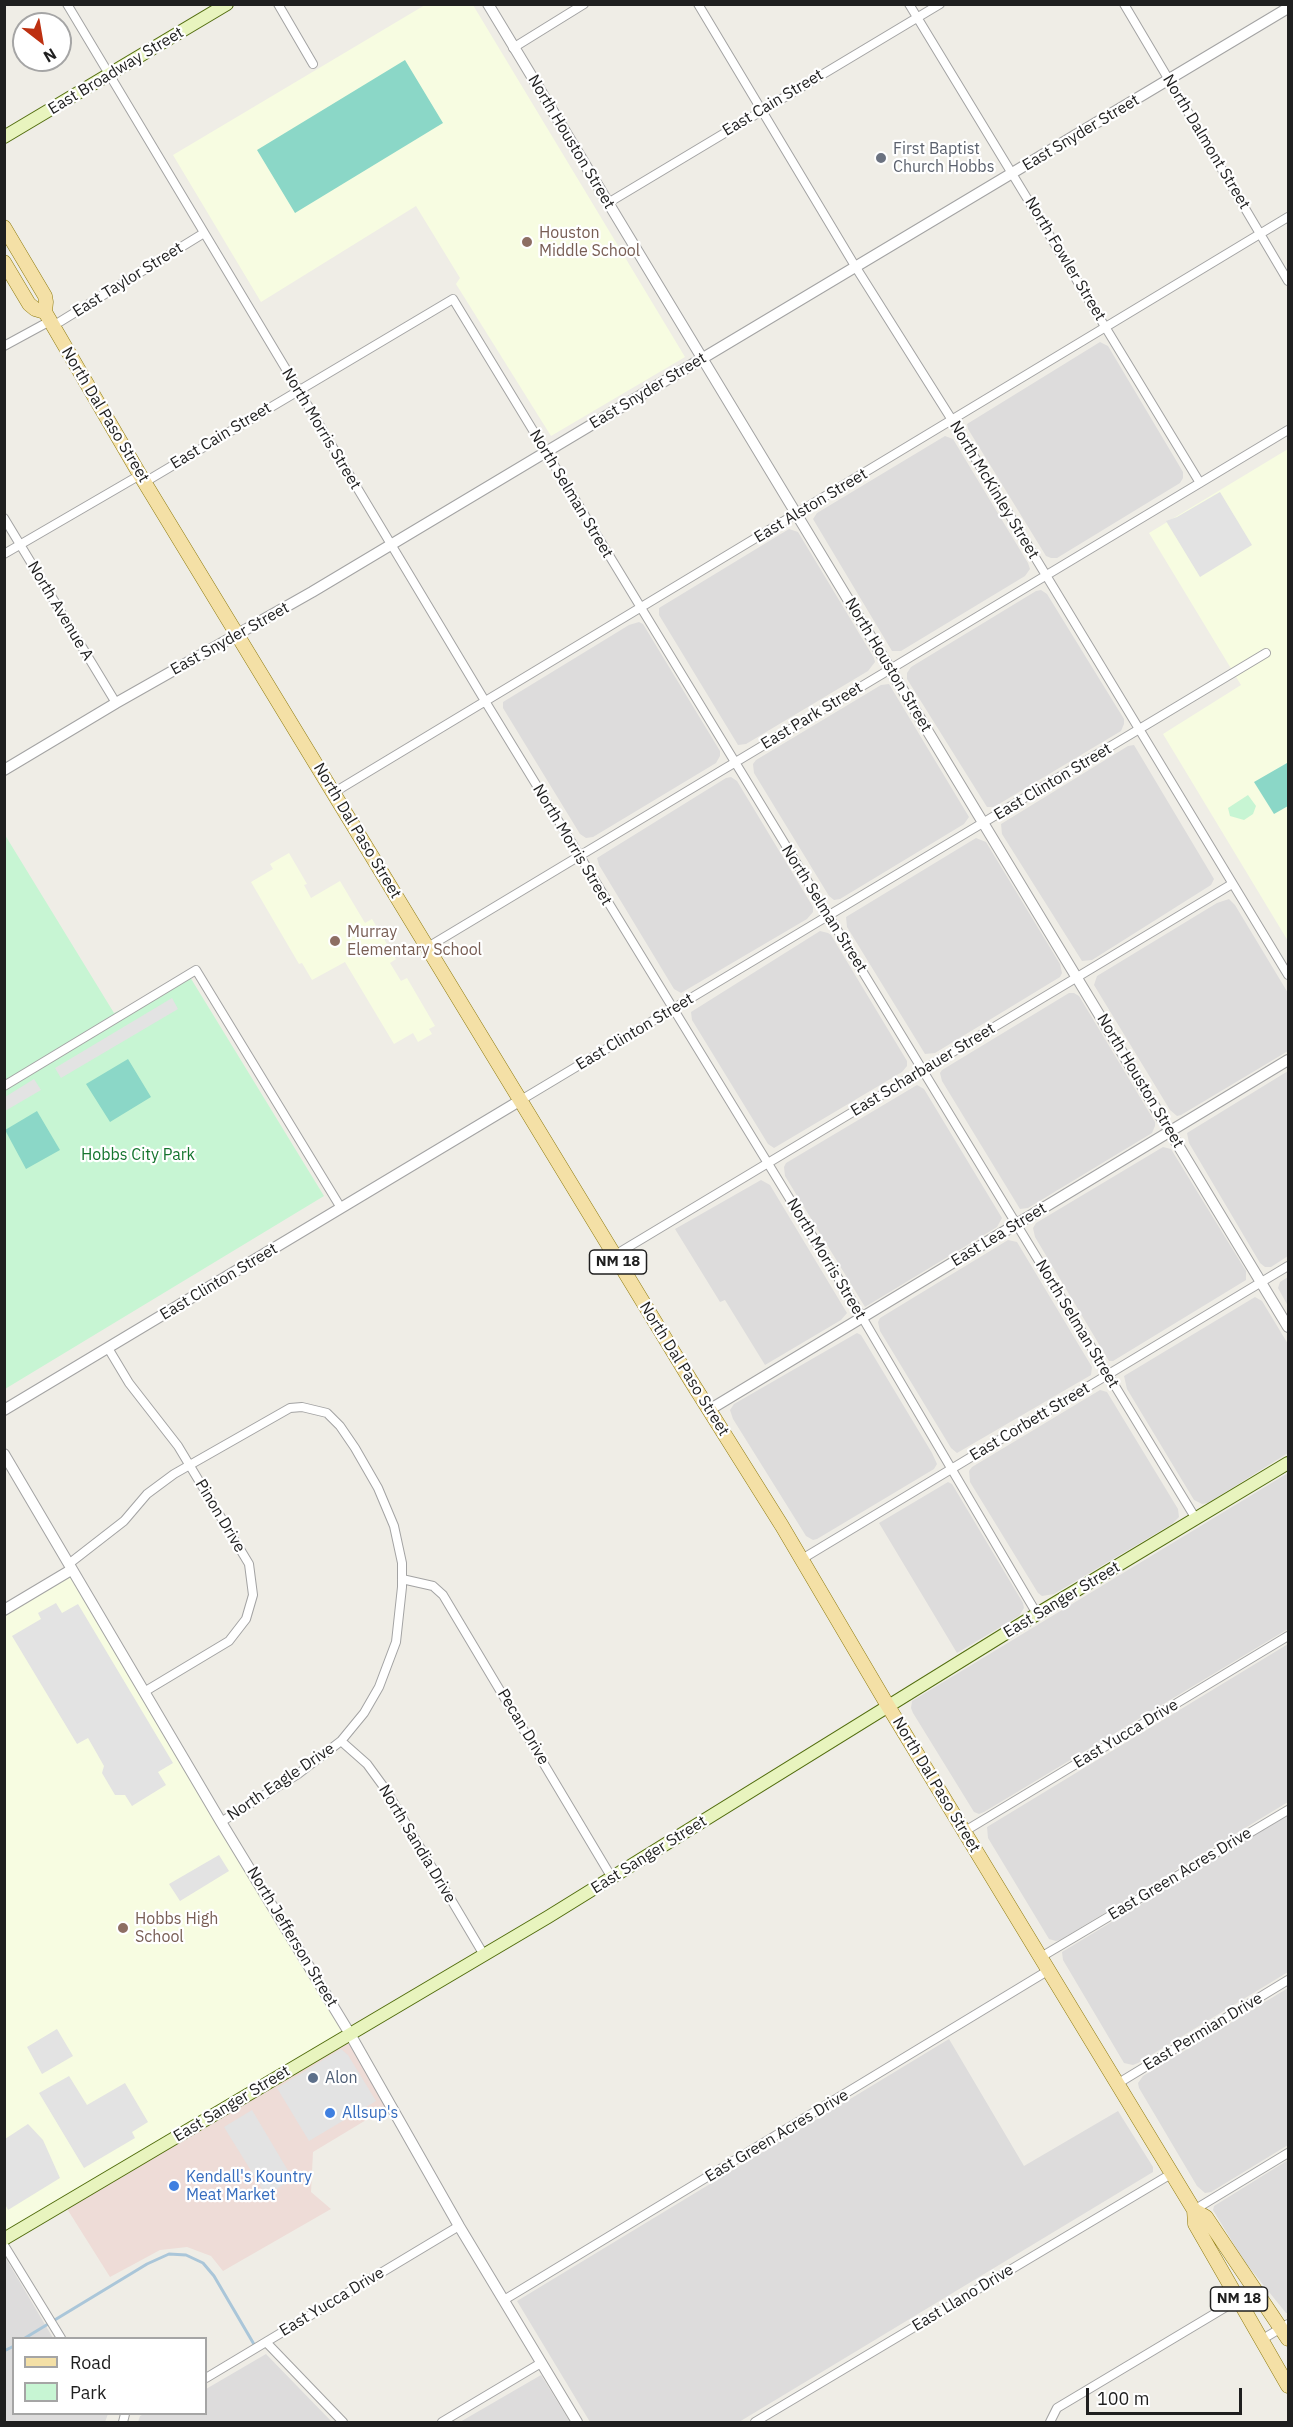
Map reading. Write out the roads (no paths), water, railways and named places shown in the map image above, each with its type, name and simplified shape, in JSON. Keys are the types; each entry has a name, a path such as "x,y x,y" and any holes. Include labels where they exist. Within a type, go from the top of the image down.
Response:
{"main road":[{"name":"East Broadway Street","path":"4,138 227,4"},
{"name":"North Dal Paso Street","path":"4,227 45,296 49,320 142,478 802,1560 1171,2174 1194,2210 1206,2217 1286,2330"},
{"name":"North Dal Paso Street","path":"4,262 29,304 49,320"},
{"name":"East Sanger Street","path":"4,2239 612,1878 1037,1614 1288,1463"},
{"name":"North Dal Paso Street","path":"1194,2210 1195,2223 1288,2385"}],"street":[{"name":"North Morris Street","path":"67,4 485,701 862,1317 1037,1614"},
{"path":"278,4 313,64"},
{"name":"North Houston Street","path":"488,4 1288,1327"},
{"path":"513,48 584,4"},
{"name":"North McKinley Street","path":"698,4 855,266 952,420 1288,975"},
{"name":"North Fowler Street","path":"909,4 1200,483"},
{"name":"East Cain Street","path":"608,203 940,4"},
{"name":"North Dalmont Street","path":"1124,4 1214,159 1288,280"},
{"name":"East Snyder Street","path":"5,768 702,360 1288,8"},
{"name":"East Alston Street","path":"333,793 1288,217"},
{"name":"East Taylor Street","path":"4,346 204,233"},
{"name":"East Cain Street","path":"4,554 298,390 453,299"},
{"name":"North Selman Street","path":"453,299 1196,1519"},
{"name":"East Park Street","path":"428,947 1288,430"},
{"name":"North Avenue A","path":"4,518 116,703"},
{"name":"East Clinton Street","path":"4,1410 1266,653"},
{"name":"East Scharbauer Street","path":"615,1255 1232,884"},
{"path":"4,1086 196,970 341,1208"},
{"name":"East Lea Street","path":"709,1410 1288,1060"},
{"name":"East Corbett Street","path":"802,1560 1288,1266"},
{"name":"Pinon Drive","path":"108,1348 129,1383 178,1446 249,1564 253,1595 246,1619 229,1641 144,1692"},
{"name":"North Eagle Drive","path":"70,1566 124,1521 147,1494 189,1465 290,1408 302,1407 327,1413 340,1426 378,1488 394,1526 402,1563 396,1642 379,1687 364,1713 341,1741 298,1774 221,1822"},
{"name":"North Jefferson Street","path":"4,1454 221,1822 350,2034 459,2226 577,2422"},
{"path":"4,1610 70,1566"},
{"name":"Pecan Drive","path":"402,1579 433,1587 443,1596 612,1878"},
{"name":"East Yucca Drive","path":"965,1831 1288,1636"},
{"name":"North Sandia Drive","path":"341,1741 367,1764 386,1790 484,1955"},
{"name":"East Green Acres Drive","path":"1041,1957 1288,1809"},
{"name":"East Green Acres Drive","path":"504,2300 1049,1970"},
{"name":"East Permian Drive","path":"1117,2084 1288,1980"},
{"path":"1194,2210 1288,2153"},
{"name":"East Llano Drive","path":"755,2422 1171,2174"},
{"name":"East Yucca Drive","path":"207,2377 459,2226"},
{"path":"4,2245 59,2337"},
{"path":"1050,2422 1057,2408 1256,2289"},
{"path":"1261,2340 1286,2330"},
{"path":"266,2342 343,2422"},
{"path":"442,2422 542,2363"}],"waterway":[{"path":"27,2337 147,2264 169,2254 186,2255 203,2263 214,2276 255,2346"},
{"path":"4,2351 12,2347"}],"place":[{"name":"First Baptist Church Hobbs","path":"881,158"},
{"name":"Houston Middle School","path":"527,242"},
{"name":"Murray Elementary School","path":"335,941"},
{"name":"Hobbs High School","path":"123,1928"},
{"name":"Alon","path":"313,2078"},
{"name":"Allsup's","path":"330,2113"},
{"name":"Kendall's Kountry Meat Market","path":"174,2186"}],"park label":[{"name":"Hobbs City Park","path":"138,1155"}]}
